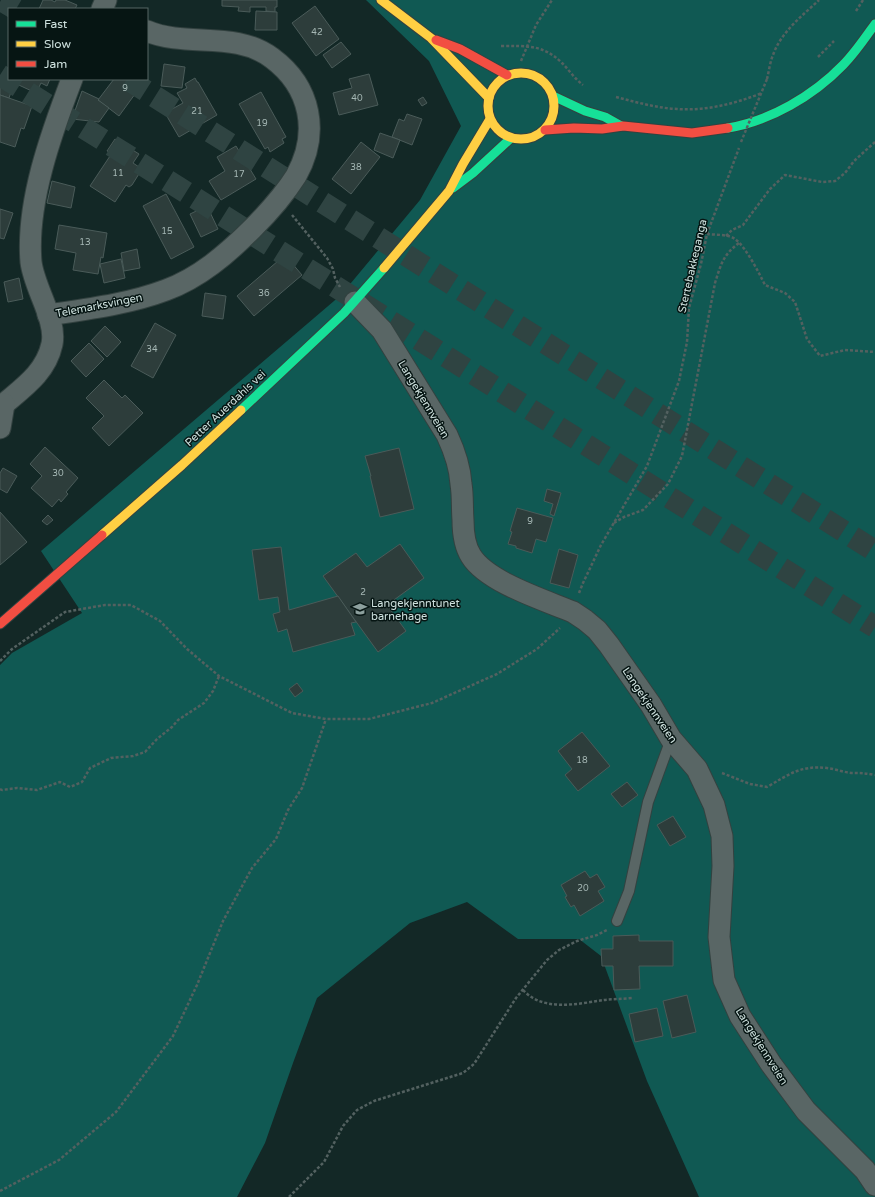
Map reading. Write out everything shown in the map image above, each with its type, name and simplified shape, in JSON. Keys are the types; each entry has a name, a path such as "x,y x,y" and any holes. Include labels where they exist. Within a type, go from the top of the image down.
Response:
{"street":[{"path":"381,0 432,38 451,60 489,98"},
{"path":"545,130 578,128 600,129 622,126 660,131 693,133 712,131 757,120 790,104 823,82 852,55 875,24"},
{"name":"Telemarksvingen","path":"48,315 115,304 167,290 186,281 222,258 240,241 276,202 296,175 302,161 310,131 308,111 304,96 296,82 272,58 249,46 232,42 175,39 148,31"},
{"path":"432,38 460,49 507,75"},
{"path":"518,73 529,73 539,78 548,86 553,96 555,108 552,120 545,130 535,136 523,139 511,138 502,134 490,119 488,109 492,89 499,80 507,75 518,73"},
{"name":"Telemarksvingen","path":"0,428 2,404 36,376 44,367 50,355 53,342 52,327 36,284 33,270 31,236 33,213 42,169 72,80"},
{"path":"553,96 585,111 605,117 622,126"},
{"name":"Petter Auerdahls vei","path":"449,191 490,119"},
{"name":"Petter Auerdahls vei","path":"0,624 182,466 449,191 474,173 511,138"},
{"name":"Langekjennveien","path":"348,295 382,330 447,435 459,467 464,535 466,546 471,556 478,565 493,577 573,612 597,630 651,705 672,739 697,769 714,805 722,836 723,866 719,937 724,980 740,1016 792,1093 806,1112 865,1170 875,1185"}],"lane":[{"path":"617,921 629,891 648,802 672,739"}],"path":[{"path":"518,73 526,46 536,25 552,0"},
{"name":"Stertebakkeganga","path":"573,612 582,583 601,545 647,466 679,381 687,342 688,308 702,264 707,234 741,142 767,79 772,56 778,43 796,21 819,0"},
{"path":"855,13 863,0"},
{"path":"814,61 835,40"},
{"path":"498,46 526,46 537,48 552,55 585,86"},
{"path":"611,96 661,107 692,109 710,108 729,104 765,92"},
{"path":"726,236 732,230 743,225 770,189 785,174 822,182 835,181 845,173 854,161 875,142"},
{"path":"276,202 296,219 327,258 333,269 335,278 348,295"},
{"path":"707,234 734,238 756,267 765,285 785,293 795,302 807,339 820,356 845,350 875,352"},
{"path":"614,523 624,517 643,510 668,484 682,456 715,283 722,260 729,250 739,243"},
{"path":"0,661 12,649 65,612 105,605 131,605 160,621 187,649 219,676 292,712 326,719 369,719 432,703 497,674 537,649 563,625 573,612"},
{"path":"0,788 2,790 17,788 37,790 60,782 70,787 82,782 90,768 111,758 133,756 145,752 178,720 204,703 213,691 219,676"},
{"path":"0,1191 59,1160 116,1112 173,1036 197,985 223,921 252,868 276,839 288,810 302,788 326,719"},
{"path":"697,769 716,770 750,784 767,788 793,772 810,767 828,768 851,773 865,772 875,775"},
{"path":"289,1197 324,1162 343,1126 357,1110 374,1101 462,1073 474,1064 516,998 547,960 559,950 577,941 606,931 617,921"},
{"path":"523,990 537,1001 548,1004 572,1005 632,998"}],"shaded area":[{"path":"366,0 875,0 875,1197 699,1197 647,1081 601,956 579,939 518,939 467,902 410,923 317,998 265,1143 237,1197 0,1197 0,665 12,653 82,613 41,551 341,295 420,200 461,126 429,61"}],"building":[{"path":"43,0 51,0 55,2 56,0 65,0 77,5 76,8 39,8"},
{"path":"222,0 277,0 277,7 275,7 275,12 266,11 266,7 250,7 250,12 238,11 239,7 222,6"},
{"path":"315,6 339,39 316,56 292,23"},
{"path":"256,11 277,12 277,30 255,30"},
{"path":"341,42 351,54 332,68 323,55"},
{"path":"164,64 185,67 182,88 161,86"},
{"path":"369,74 378,105 339,115 333,93 352,88 349,79"},
{"path":"195,78 217,115 179,137 165,113 183,103 177,93 187,88 185,84"},
{"path":"8,80 50,80 47,86 41,83 36,93"},
{"path":"113,80 145,80 119,116 98,100"},
{"path":"0,81 13,86 9,98 0,95"},
{"path":"82,91 99,99 98,100 109,108 99,122 72,119"},
{"path":"261,92 286,137 282,139 284,143 270,152 268,147 265,149 239,104"},
{"path":"0,95 32,106 24,129 21,128 15,147 0,142"},
{"path":"423,97 427,103 422,106 418,100"},
{"path":"407,114 422,119 412,145 392,137 399,119 404,121"},
{"path":"380,133 400,140 393,158 374,150"},
{"path":"115,139 139,154 133,163 142,169 132,185 129,187 126,185 115,202 90,186 112,153 107,151"},
{"path":"361,142 380,157 351,194 332,179"},
{"path":"236,146 256,179 221,200 209,181 225,171 217,157"},
{"path":"52,181 75,187 71,208 47,203"},
{"path":"166,194 194,247 171,259 143,206"},
{"path":"207,206 218,229 201,237 190,214"},
{"path":"0,209 13,213 4,239 0,238"},
{"path":"59,225 107,233 103,258 101,257 98,274 73,270 76,253 55,249"},
{"path":"137,249 140,268 124,271 121,253"},
{"path":"285,255 302,275 254,316 237,296"},
{"path":"121,259 125,278 104,283 100,264"},
{"path":"19,278 23,299 8,302 4,282"},
{"path":"205,293 226,296 223,319 202,316"},
{"path":"155,323 176,335 153,378 131,366"},
{"path":"105,326 121,342 107,357 91,341"},
{"path":"89,343 104,359 86,377 71,361"},
{"path":"104,380 122,398 125,395 143,413 109,446 92,428 104,416 86,398"},
{"path":"45,447 78,478 66,492 68,494 61,502 59,499 52,507 31,488 42,476 30,464"},
{"path":"399,448 414,509 380,517 365,456"},
{"path":"3,468 17,476 7,493 0,489 0,473"},
{"path":"547,489 561,493 554,516 550,514 553,504 544,501"},
{"path":"517,508 553,518 546,542 536,539 532,553 508,544 512,532 510,531"},
{"path":"0,512 27,542 0,565"},
{"path":"48,515 53,520 47,525 42,521"},
{"path":"400,544 424,578 387,605 406,631 378,652 323,576 356,553 367,567"},
{"path":"281,547 289,610 338,596 356,622 351,623 355,635 293,652 287,629 278,632 273,614 280,612 278,597 259,600 252,550"},
{"path":"559,549 578,555 569,588 550,583"},
{"path":"297,683 303,691 295,697 289,689"},
{"path":"582,732 610,766 578,791 565,775 572,769 558,751"},
{"path":"627,782 638,795 622,807 611,794"},
{"path":"673,816 686,837 670,846 657,825"},
{"path":"585,871 590,878 597,874 605,887 598,891 604,901 580,916 574,905 571,907 565,897 567,896 561,885"},
{"path":"639,935 639,941 673,941 673,966 639,966 640,989 614,990 613,966 602,966 601,949 613,949 613,936"},
{"path":"687,995 696,1032 672,1038 663,1001"},
{"path":"657,1008 663,1036 635,1042 629,1014"}],"tunnel":[{"path":"1,0 14,8"},
{"path":"0,75 875,627"},
{"path":"129,80 875,551"}],"traffic: fast":[{"path":"728,128 759,120 790,106 805,97 843,65 875,24"},
{"path":"553,96 585,111 605,117 621,126"},
{"path":"453,188 473,173 511,138"},
{"path":"241,410 344,313 384,268"}],"traffic: slow":[{"path":"381,0 431,38 489,98"},
{"path":"515,73 527,73 534,75 545,82 552,93 554,106 552,119 545,130 534,137 527,139 515,139 508,137 497,130 490,119 488,112 488,100 490,93 497,82 508,75 515,73"},
{"path":"384,268 449,191 490,119"},
{"path":"102,535 182,465 241,410"}],"traffic: jam":[{"path":"436,40 460,49 507,75"},
{"path":"545,130 574,128 602,129 623,126 692,133 728,128"},
{"path":"0,624 102,535"}],"place":[{"name":"Langekjenntunet barnehage","path":"360,609"}]}
